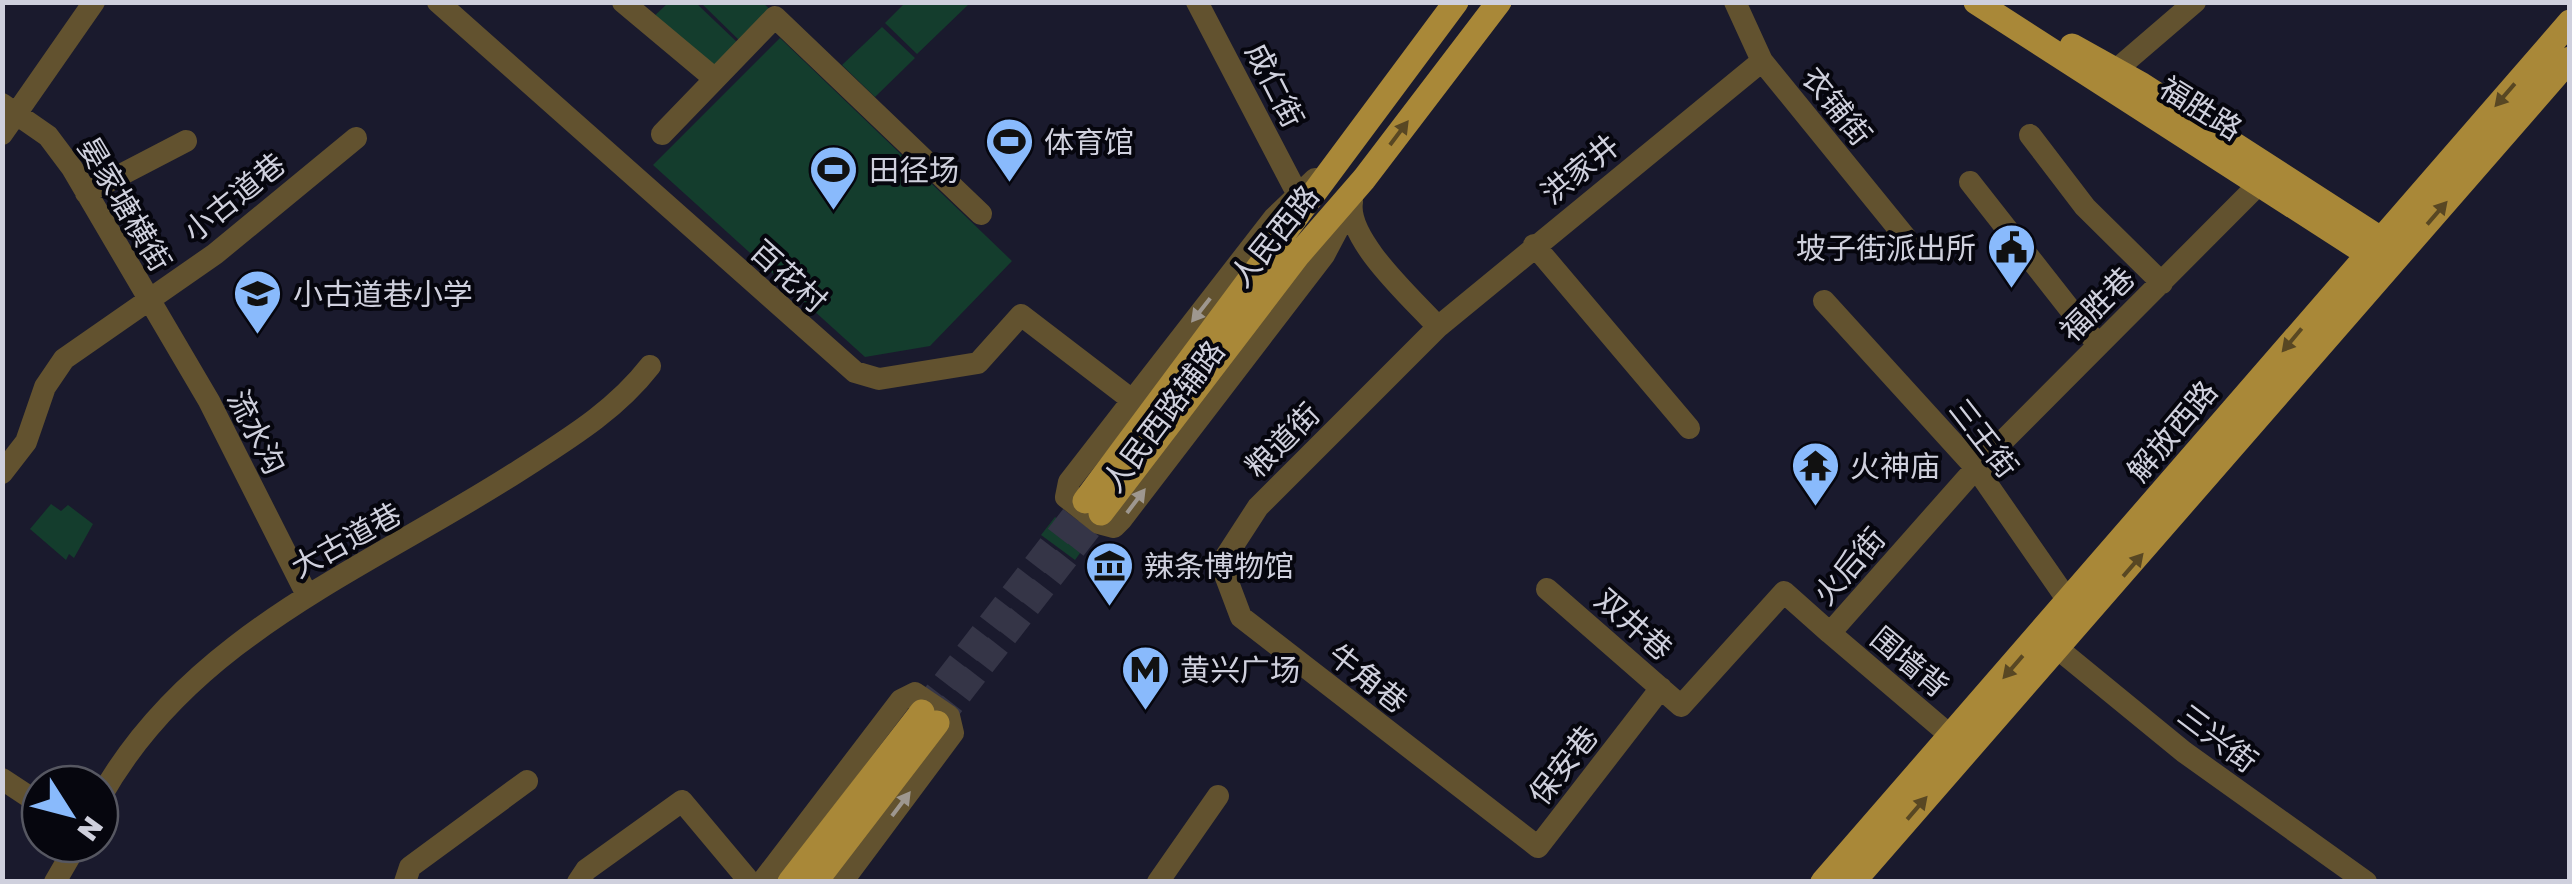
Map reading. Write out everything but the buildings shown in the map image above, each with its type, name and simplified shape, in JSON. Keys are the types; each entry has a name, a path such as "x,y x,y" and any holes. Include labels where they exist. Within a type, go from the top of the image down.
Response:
{"main road":[{"name":"人民西路","path":"1456,2 1336,160 1291,230 1093,507 1298,255 1358,191 1499,2"},
{"name":"福胜路","path":"1976,2 2109,65 2260,183 2341,225"},
{"name":"福胜路","path":"2006,2 2142,86 2396,261"},
{"name":"解放西路","path":"2076,612 2345,276 2570,22"},
{"name":"解放西路","path":"1853,882 2076,612 2396,261 2570,59"},
{"path":"2345,276 2350,255 2341,225 2384,217 2411,202"},
{"name":"解放西路","path":"1824,882 1952,736 2050,642"},
{"path":"790,882 930,718 815,882"}],"street":[{"path":"7,118 94,2"},
{"name":"百花村","path":"438,2 855,372 880,379 978,363 1021,315 1132,400"},
{"path":"623,2 712,77"},
{"name":"成仁街","path":"1197,2 1298,195"},
{"name":"衣铺街","path":"1735,2 1762,60 1906,238"},
{"path":"2109,65 2180,2"},
{"path":"2109,65 2195,2"},
{"path":"662,134 712,77 776,16 982,214"},
{"name":"洪家井","path":"1438,327 1762,60"},
{"name":"晏家塘横街","path":"7,118 30,120 48,136 86,193 147,300"},
{"path":"2030,135 2085,207 2162,283"},
{"name":"小古道巷","path":"2,473 26,442 56,368 215,254 356,138"},
{"path":"86,193 186,141"},
{"name":"人民西路辅路","path":"1336,160 1274,218 1132,400 1065,489 1072,503 1106,527 1120,520 1324,255 1358,191"},
{"path":"1970,182 2098,346"},
{"name":"福胜巷","path":"1976,468 2260,183"},
{"path":"1358,191 1350,214 1358,234 1438,327"},
{"path":"1534,245 1689,428"},
{"name":"流水沟","path":"147,300 209,401 307,595"},
{"name":"三王街","path":"1824,301 1976,468 2076,612"},
{"name":"粮道街","path":"1242,617 1221,564 1258,507 1438,327"},
{"name":"大古道巷","path":"120,765 137,737 174,696 307,595 441,521 562,443 619,402 650,366"},
{"name":"火后街","path":"1681,706 1784,592 1830,633 1976,468"},
{"name":"双井巷","path":"1547,589 1681,706"},
{"name":"牛角巷","path":"1242,617 1410,750"},
{"name":"围墙背","path":"1830,633 1952,736"},
{"name":"三兴街","path":"2050,642 2184,752 2366,882"},
{"name":"保安巷","path":"1410,750 1538,847 1661,688"},
{"path":"762,882 901,700 915,693 949,716 953,733 852,878"},
{"path":"404,879 410,867 527,781"},
{"path":"1158,882 1218,796"},
{"path":"578,882 586,870 682,801 750,882"}],"green space":[{"path":"906,2 970,3 917,54 885,23"},
{"path":"668,3 696,3 739,44 709,74 650,20"},
{"path":"701,3 763,3 772,11 741,42"},
{"path":"882,27 915,58 875,97 842,65"},
{"name":"田径场","path":"780,38 1012,261 930,346 865,357 653,165"},
{"path":"51,504 61,511 68,505 93,524 74,558 69,554 66,560 30,529"},
{"path":"1055,517 1088,542 1075,560 1041,535"}],"tunnel":[{"path":"922,712 1085,501"},
{"path":"937,723 1101,513"}],"place":[{"name":"体育馆","path":"1009,184"},
{"name":"田径场","path":"834,212"},
{"name":"坡子街派出所","path":"2011,290"},
{"name":"小古道巷小学","path":"258,336"},
{"name":"火神庙","path":"1815,508"},
{"name":"辣条博物馆","path":"1109,608"},
{"name":"黄兴广场","path":"1145,712"}]}
